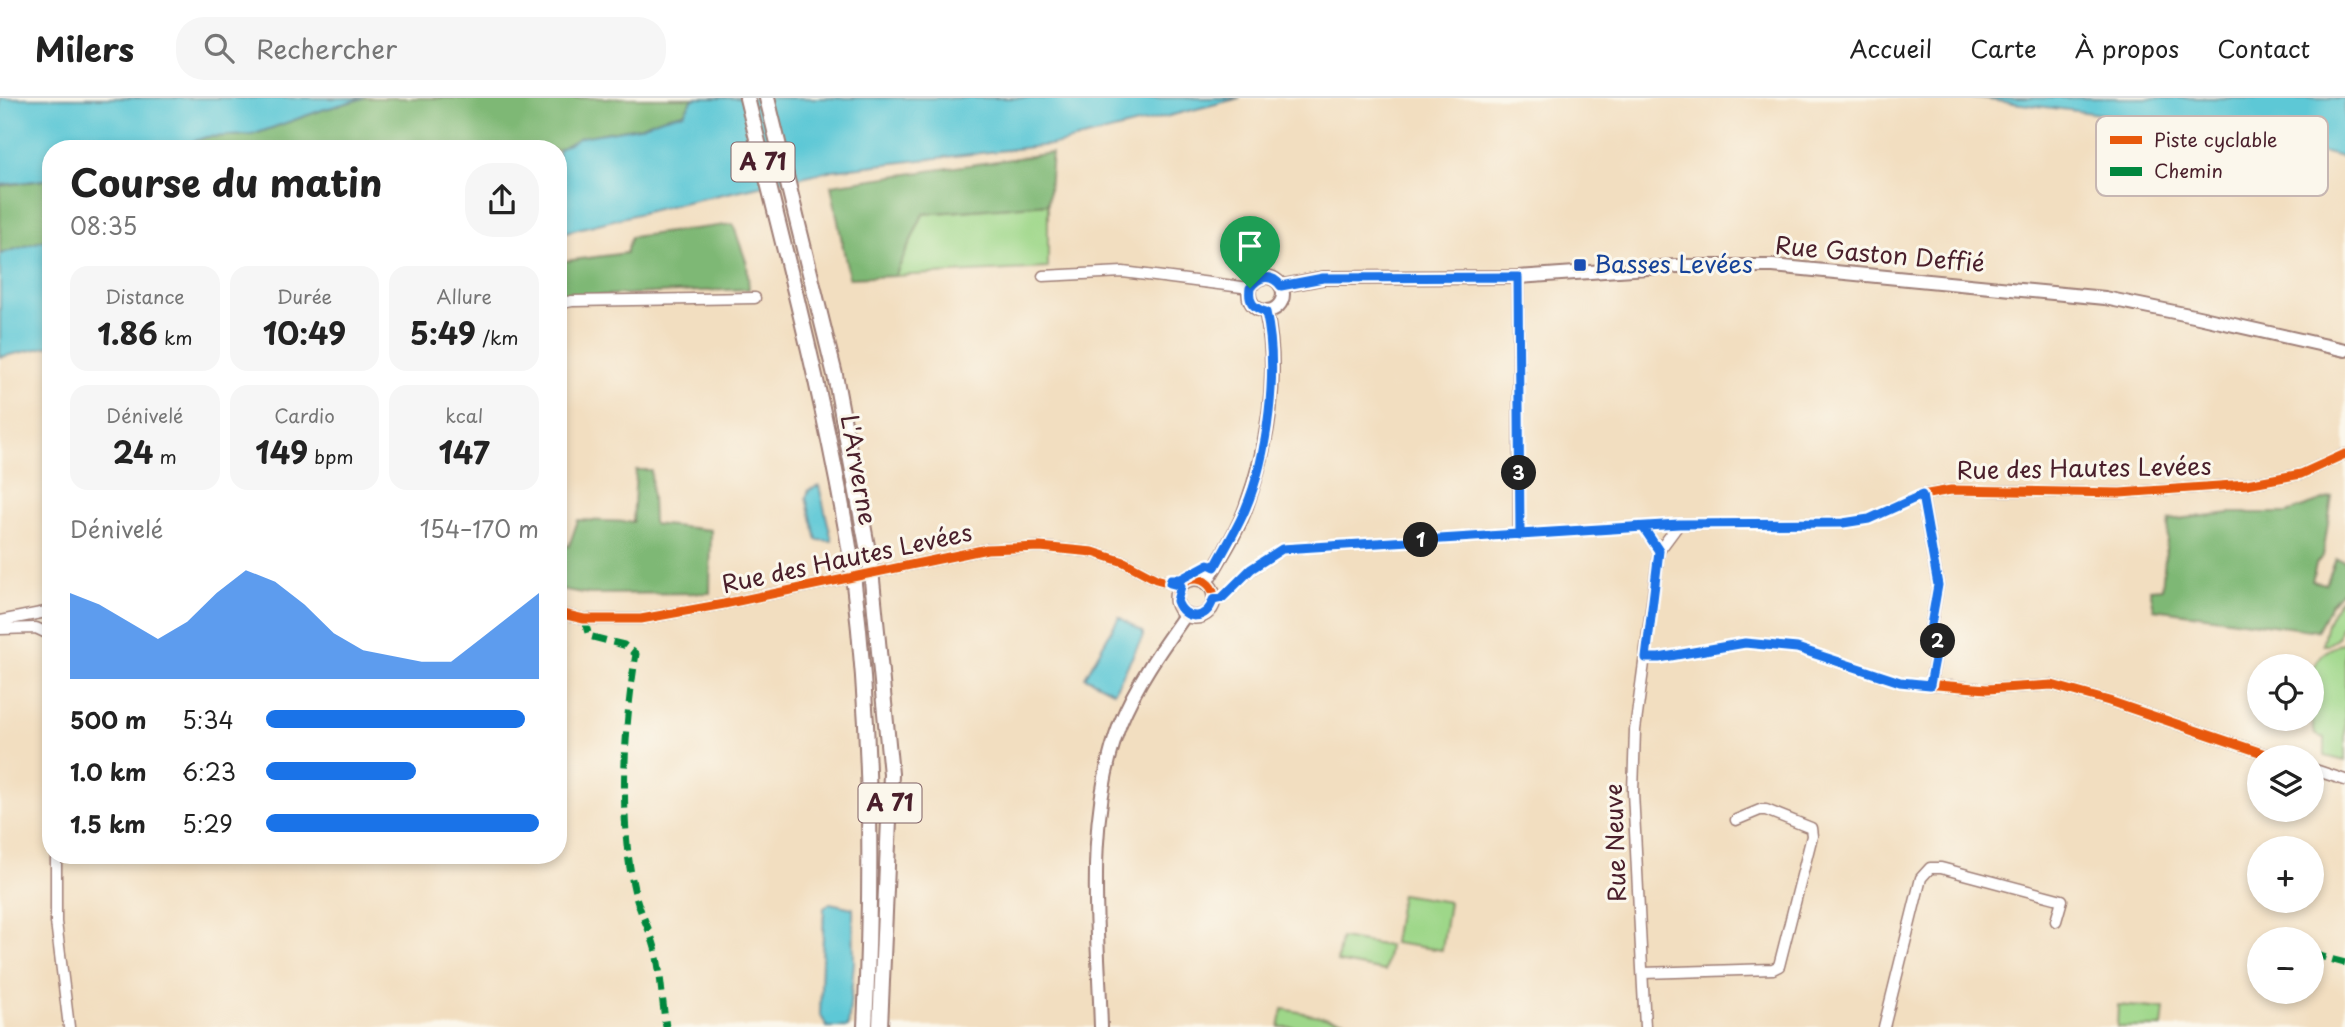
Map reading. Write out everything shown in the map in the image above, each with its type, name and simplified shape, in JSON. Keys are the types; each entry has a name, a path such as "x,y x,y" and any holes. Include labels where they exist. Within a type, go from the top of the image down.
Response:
{"highway":[{"name":"L'Arverne","path":"747,98 826,421 852,565 870,769 871,909 865,1027"},
{"name":"L'Arverne","path":"767,98 842,407 870,562 891,774 880,1027"}],"main road":[{"name":"Rue Gaston Deffié","path":"1281,286 1323,278 1518,277 1718,265 1773,266 2105,299 2345,350"},
{"path":"1274,279 1281,286 1284,294 1276,309 1266,312 1258,310 1252,304 1250,288 1255,281 1274,279"},
{"path":"1206,583 1246,509 1261,457 1273,358 1266,312"},
{"path":"1196,579 1206,583 1212,591 1212,606 1203,614 1186,614 1177,601 1181,586 1196,579"},
{"path":"1101,1027 1096,871 1103,785 1121,722 1138,686 1186,614"}],"street":[{"path":"1043,276 1123,272 1250,288"},
{"path":"1518,277 1520,535"},
{"path":"567,302 755,298"},
{"name":"Rue des Hautes Levées","path":"1213,600 1222,598 1251,569 1282,549 1679,524 1843,523 1869,519 1922,495 1951,490 2120,493 2247,484 2301,474 2345,454"},
{"path":"1922,495 1938,585 1931,625 1939,638 1930,685"},
{"path":"1643,527 1659,551 1679,524"},
{"name":"Rue des Hautes Levées","path":"567,615 583,618 641,619 987,549 1040,547 1093,552 1124,562 1156,579 1181,586"},
{"name":"Rue Neuve","path":"1645,1027 1633,792 1635,730 1659,551"},
{"path":"0,621 42,613"},
{"path":"0,629 36,628 42,631"},
{"path":"1646,658 1745,643 1797,648 1900,682 1987,689 2052,685 2109,701 2247,748"},
{"path":"2324,773 2345,780"},
{"path":"1643,973 1773,969 1779,966 1812,836 1811,828 1766,810 1736,820"},
{"path":"56,864 56,922 69,1027"},
{"path":"1884,1027 1921,878 1930,868 1941,868 2062,900 2056,921"}],"green space":[{"path":"364,98 697,98 693,99 684,113 639,127 581,137 567,145 567,140 198,140 206,137 252,135"},
{"path":"1052,153 1048,204 923,214 895,276 849,278 831,185"},
{"path":"42,180 42,241 0,254 0,186"},
{"path":"1048,204 1048,268 895,276 923,214"},
{"path":"733,224 747,264 749,289 567,297 567,261 626,253 631,237"},
{"path":"636,470 651,470 653,524 711,530 710,593 590,594 567,590 567,546 578,520 633,522"},
{"path":"2332,497 2323,556 2316,564 2312,581 2326,584 2336,559 2345,561 2345,588 2331,604 2317,631 2154,609 2150,589 2162,588 2169,520 2231,513 2287,513"},
{"path":"2345,595 2345,624 2341,627 2338,638 2323,645 2329,618"},
{"path":"2345,643 2345,761 2325,756 2325,738 2315,735 2314,731 2324,731 2323,654"},
{"path":"1401,894 1449,902 1442,950 1393,943"},
{"path":"1341,938 1389,946 1385,971 1337,962"},
{"path":"2118,1005 2164,1009 2162,1027 2117,1027"},
{"path":"1283,1009 1377,1027 1279,1027"}],"water":[{"path":"0,98 364,98 252,135 206,137 198,140 42,140 42,180 0,185"},
{"path":"1240,98 1058,144 833,170 677,204 567,232 567,145 581,137 639,127 684,113 693,99"},
{"path":"1973,98 2345,98 2345,158 2328,154 2328,116 2116,116"},
{"path":"42,241 42,348 0,357 0,254"},
{"path":"819,486 832,541 817,540 806,498 809,490"},
{"path":"1119,617 1143,632 1143,636 1114,692 1085,677"},
{"path":"830,903 853,908 854,962 848,1027 827,1027 820,1014 824,908"}],"marked path":[{"path":"584,619 589,636 624,645 636,654 626,742 626,836 635,893 657,958 666,1027"},
{"path":"2324,957 2345,963"}],"cycle path":[{"path":"1213,600 1222,598 1251,570 1282,549 1679,524 1843,523 1869,519 1922,495 1951,490 2120,493 2247,484 2301,474 2345,454"},
{"path":"567,615 584,619 641,619 987,549 1040,547 1093,552 1124,562 1156,579 1181,586"},
{"path":"1195,579 1208,585 1214,598 1208,611 1195,617 1182,611 1176,598 1182,585 1195,579"},
{"path":"1646,658 1745,643 1797,648 1900,682 1987,689 2052,685 2109,701 2247,748"}],"place":[{"name":"Basses Levées","path":"1580,265"}],"route":[{"path":"1250,288 1252,304 1258,310 1266,312 1273,358 1261,457 1246,509 1215,567 1209,564 1181,579 1171,579 1170,583 1181,586 1176,595 1177,601 1186,614 1197,616 1208,611 1213,600 1222,598 1251,569 1282,549 1543,534 1679,524 1843,523 1869,519 1922,495 1938,585 1931,625 1939,638 1930,685 1900,682 1797,648 1745,643 1646,658 1659,551 1643,527 1543,534 1520,535 1518,277 1323,278 1281,286 1278,281 1268,277 1258,279 1250,288"}]}
